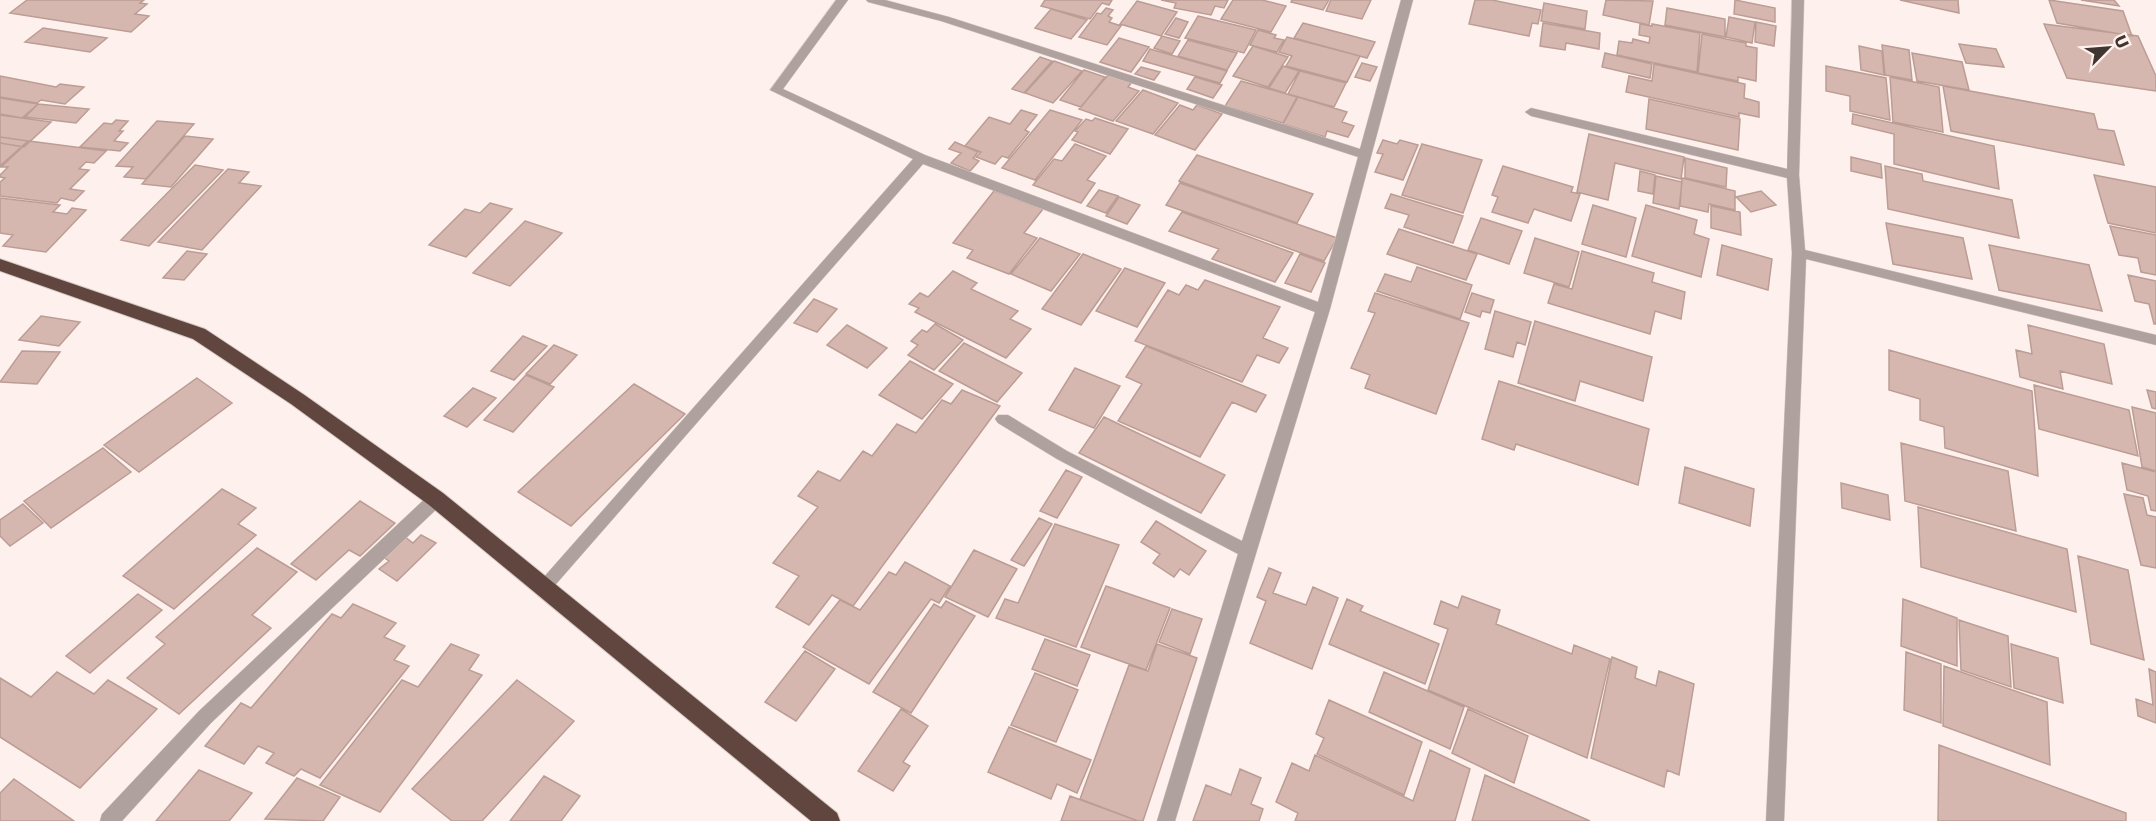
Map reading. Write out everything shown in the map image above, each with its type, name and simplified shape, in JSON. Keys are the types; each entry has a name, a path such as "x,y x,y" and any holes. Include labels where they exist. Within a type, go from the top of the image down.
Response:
{"highway":[{"path":"0,265 49,280 199,334 297,399 436,499 829,821"}],"street":[{"path":"842,0 776,90 921,158 1323,309"},
{"path":"872,0 945,19 1363,154"},
{"path":"1166,821 1323,309 1363,154 1407,0"},
{"path":"1775,821 1798,253 1793,175 1798,0"},
{"path":"1531,112 1793,175"},
{"path":"544,586 921,158"},
{"path":"1798,253 2156,340"},
{"path":"1003,419 1062,455 1247,551"},
{"path":"109,821 205,717 436,499"}],"building":[{"path":"27,0 144,0 140,3 147,4 135,14 149,16 131,32 10,13"},
{"path":"1045,0 1112,0 1109,5 1102,3 1090,19 1041,6"},
{"path":"1161,0 1228,0 1224,8 1215,6 1211,15 1174,8 1176,3"},
{"path":"1233,0 1262,0 1286,6 1271,32 1221,19"},
{"path":"1292,0 1329,0 1323,10 1291,2"},
{"path":"1331,0 1371,0 1362,19 1326,11"},
{"path":"1475,0 1492,0 1541,10 1538,24 1532,23 1529,36 1469,24"},
{"path":"1606,0 1653,1 1649,25 1603,15"},
{"path":"1735,0 1775,8 1775,22 1734,14"},
{"path":"1900,0 1958,0 1959,13"},
{"path":"2049,0 2123,11 2132,36 2057,23"},
{"path":"2081,0 2114,0 2119,6"},
{"path":"1137,1 1177,12 1161,36 1120,24"},
{"path":"1544,3 1587,11 1585,29 1541,21"},
{"path":"1106,8 1113,10 1108,16 1112,18 1109,22 1121,26 1107,45 1079,37 1097,13 1101,14"},
{"path":"1667,8 1725,19 1725,37 1665,25"},
{"path":"1051,9 1087,20 1071,39 1035,28"},
{"path":"1198,16 1256,30 1244,53 1185,38"},
{"path":"1729,17 1755,22 1752,43 1726,37"},
{"path":"1176,18 1188,22 1179,38 1165,34"},
{"path":"1756,22 1776,26 1774,46 1755,42"},
{"path":"1303,23 1375,42 1367,58 1294,38"},
{"path":"1543,23 1600,33 1599,49 1566,43 1565,50 1540,46"},
{"path":"1640,24 1700,33 1697,72 1617,55 1619,41 1632,43 1633,39 1649,43 1650,37 1639,35"},
{"path":"2044,24 2138,36 2156,76 2156,91 2067,78"},
{"path":"43,28 107,38 90,52 25,42"},
{"path":"1258,30 1284,40 1277,52 1250,45"},
{"path":"1702,34 1746,43 1746,46 1757,48 1756,81 1738,77 1738,81 1698,73"},
{"path":"1162,36 1180,41 1172,54 1154,48"},
{"path":"1287,37 1360,56 1347,82 1286,66 1292,56 1279,52"},
{"path":"1119,38 1149,47 1131,72 1100,62"},
{"path":"1188,40 1237,53 1227,70 1178,56"},
{"path":"1959,44 1996,49 2004,67 1966,63"},
{"path":"1882,45 1909,50 1912,80 1885,75"},
{"path":"1253,46 1288,57 1268,87 1233,76"},
{"path":"1859,46 1882,51 1884,75 1861,70"},
{"path":"1150,49 1227,71 1220,83 1143,61"},
{"path":"1605,53 1652,64 1650,78 1602,67"},
{"path":"1912,53 1962,62 1969,90 1917,81"},
{"path":"1040,57 1052,61 1024,93 1012,89"},
{"path":"1054,61 1082,71 1053,103 1025,93"},
{"path":"1362,63 1377,67 1370,81 1355,77"},
{"path":"1654,64 1745,84 1744,98 1759,102 1759,117 1739,113 1739,117 1626,92 1629,76 1652,81"},
{"path":"1283,66 1299,71 1285,93 1269,88"},
{"path":"1826,66 1886,78 1890,120 1850,111 1850,96 1826,91"},
{"path":"1141,67 1160,72 1154,80 1135,74"},
{"path":"1084,70 1105,77 1081,107 1060,100"},
{"path":"1300,71 1346,83 1334,107 1288,94"},
{"path":"1109,74 1132,82 1128,87 1139,91 1113,121 1079,109"},
{"path":"0,76 56,87 60,84 84,87 65,104 41,100 37,103 0,97"},
{"path":"1195,77 1222,85 1213,98 1187,89"},
{"path":"1890,77 1939,87 1943,132 1893,122"},
{"path":"1241,81 1297,97 1283,123 1225,106"},
{"path":"1943,86 2094,114 2098,129 2114,131 2124,165 1951,131"},
{"path":"1143,90 1178,103 1153,134 1116,121"},
{"path":"1298,97 1347,112 1342,122 1354,126 1348,137 1327,131 1325,137 1283,124"},
{"path":"0,98 38,104 22,118 0,114"},
{"path":"1649,99 1740,119 1738,150 1646,129"},
{"path":"38,104 89,109 76,123 25,117"},
{"path":"1180,105 1193,110 1197,105 1222,114 1195,150 1155,135"},
{"path":"1021,110 1037,115 1025,130 1029,132 1008,158 1002,156 995,164 976,157 981,152 965,146 989,117 1010,124"},
{"path":"1050,110 1082,120 1035,180 1002,168"},
{"path":"1853,114 1994,146 1999,189 1894,164 1894,134 1852,124"},
{"path":"0,115 51,122 24,147 0,143"},
{"path":"1095,118 1128,129 1110,154 1072,140 1078,132 1075,131 1086,119 1092,121"},
{"path":"116,120 128,121 114,141 128,143 120,151 80,147 104,123 112,124"},
{"path":"157,121 194,124 146,179 124,177 133,167 116,166"},
{"path":"1589,134 1684,157 1681,179 1615,163 1608,200 1577,192"},
{"path":"185,136 213,139 171,187 142,184"},
{"path":"0,137 28,141 0,166"},
{"path":"1383,140 1397,144 1400,140 1418,145 1403,180 1375,172 1383,154 1377,153"},
{"path":"29,141 106,151 94,163 86,162 79,169 89,170 70,189 84,191 74,201 61,198 57,203 0,196 0,182 5,178 0,175 8,167 1,167"},
{"path":"955,142 978,152 973,158 979,161 970,171 951,163 961,153 949,149"},
{"path":"1075,144 1106,156 1087,180 1095,183 1081,203 1033,185 1054,159 1062,161"},
{"path":"1422,144 1482,160 1463,213 1402,195"},
{"path":"1197,155 1313,194 1297,223 1179,181"},
{"path":"1851,157 1881,164 1882,178 1851,171"},
{"path":"1685,158 1727,168 1726,187 1685,178"},
{"path":"195,165 223,170 149,246 121,240"},
{"path":"1503,166 1573,187 1571,192 1580,194 1571,221 1534,209 1528,223 1492,212 1498,197 1492,195"},
{"path":"1885,166 1922,174 1923,181 2012,200 2019,238 1888,209"},
{"path":"228,169 249,172 239,183 261,186 202,250 158,242"},
{"path":"1640,171 1655,175 1653,194 1638,191"},
{"path":"2094,175 2156,187 2156,233 2108,223"},
{"path":"1656,176 1682,182 1679,209 1653,203"},
{"path":"1682,178 1735,191 1735,210 1709,204 1708,212 1680,206"},
{"path":"1180,183 1337,238 1324,261 1166,205"},
{"path":"1099,190 1118,196 1106,213 1087,206"},
{"path":"994,191 1043,209 1024,233 1037,238 1009,274 967,258 973,250 953,243"},
{"path":"1761,191 1776,205 1751,212 1736,197"},
{"path":"1391,194 1463,216 1453,243 1404,227 1409,215 1385,208"},
{"path":"1119,197 1140,205 1127,224 1106,216"},
{"path":"0,198 60,205 53,212 67,214 72,208 86,210 46,252 3,246 13,235 0,233"},
{"path":"490,203 512,209 466,257 429,245 465,209 480,213"},
{"path":"1593,205 1636,218 1626,257 1582,244"},
{"path":"1646,205 1697,220 1694,234 1709,239 1701,277 1632,256"},
{"path":"1711,206 1740,212 1741,235 1711,228"},
{"path":"1182,212 1293,253 1275,282 1212,259 1219,249 1169,231"},
{"path":"1481,218 1522,231 1509,264 1468,250"},
{"path":"525,221 562,233 510,286 473,273"},
{"path":"1886,223 1963,238 1972,279 1893,264"},
{"path":"2110,226 2156,235 2156,275 2141,272 2138,258 2119,255"},
{"path":"1399,229 1477,254 1466,280 1387,254"},
{"path":"1040,238 1080,254 1051,291 1011,274"},
{"path":"1535,238 1579,252 1569,287 1524,273"},
{"path":"1722,245 1772,259 1768,290 1717,275"},
{"path":"1989,245 2089,265 2102,311 1999,290"},
{"path":"187,251 207,254 184,280 163,278"},
{"path":"1582,251 1654,273 1652,282 1685,292 1681,319 1655,311 1650,334 1548,303 1554,284 1572,289"},
{"path":"1083,254 1121,269 1081,325 1042,309"},
{"path":"1300,254 1325,263 1311,292 1285,283"},
{"path":"1417,267 1472,285 1460,319 1377,291 1385,274 1411,282"},
{"path":"1125,268 1165,283 1137,327 1096,311"},
{"path":"953,271 977,283 971,289 1018,311 1010,319 1031,329 1006,358 915,312 919,308 909,304 920,293 928,297"},
{"path":"2128,275 2156,281 2156,324 2154,324 2149,304 2135,301"},
{"path":"1205,280 1280,307 1263,338 1288,348 1279,363 1257,355 1242,382 1135,341 1168,290 1179,295 1186,285 1198,290"},
{"path":"1375,293 1469,323 1436,414 1365,388 1370,375 1351,368 1375,313 1368,311"},
{"path":"1472,293 1494,300 1490,313 1482,311 1480,317 1465,312"},
{"path":"814,299 837,309 817,332 794,323"},
{"path":"1495,311 1531,322 1525,345 1517,342 1513,357 1485,349"},
{"path":"41,316 80,322 59,346 19,340"},
{"path":"1535,321 1652,357 1643,401 1580,381 1575,401 1518,383"},
{"path":"935,324 963,340 934,370 908,355 918,345 911,341 922,330 927,332"},
{"path":"847,325 887,348 867,368 827,345"},
{"path":"2028,325 2104,344 2112,384 2060,371 2063,389 2020,377 2016,350 2032,354"},
{"path":"523,336 547,346 514,380 491,371"},
{"path":"964,343 1022,373 997,402 939,371"},
{"path":"554,345 577,355 550,384 526,374"},
{"path":"1146,346 1266,395 1256,412 1232,402 1200,457 1118,421 1142,384 1126,377"},
{"path":"1889,350 2032,391 2038,476 1945,448 1944,427 1920,420 1920,399 1889,390"},
{"path":"22,351 60,352 37,384 0,382"},
{"path":"910,361 953,384 922,419 879,395"},
{"path":"1075,368 1120,386 1094,428 1049,410"},
{"path":"526,375 554,387 513,432 484,420"},
{"path":"197,378 232,403 139,472 104,445"},
{"path":"1499,381 1649,429 1638,485 1516,444 1514,450 1482,439"},
{"path":"634,384 685,414 571,526 518,492"},
{"path":"2034,385 2129,410 2138,456 2039,429"},
{"path":"473,388 496,398 467,427 444,416"},
{"path":"962,390 1000,406 853,606 832,595 809,625 776,607 799,576 773,563 818,507 798,496 818,471 840,481 863,451 872,456 897,424 916,433 942,400 951,404"},
{"path":"2147,390 2156,392 2156,409 2152,408"},
{"path":"2132,407 2156,413 2156,471 2142,467"},
{"path":"1104,417 1225,475 1201,513 1079,453"},
{"path":"1901,443 2008,471 2016,531 1905,501"},
{"path":"103,448 131,472 51,528 24,501"},
{"path":"2122,463 2156,472 2156,511 2151,510 2148,496 2127,490"},
{"path":"1685,467 1754,489 1750,526 1679,503"},
{"path":"1066,470 1082,477 1057,518 1040,511"},
{"path":"1841,483 1888,495 1890,520 1842,508"},
{"path":"222,489 256,508 238,524 256,535 174,609 123,576"},
{"path":"2124,494 2143,498 2147,515 2156,517 2156,568 2141,565"},
{"path":"360,501 395,523 360,556 349,550 316,580 291,564"},
{"path":"23,504 43,523 10,546 0,536 0,520"},
{"path":"1918,507 2067,549 2076,612 1921,567"},
{"path":"1039,518 1052,524 1024,566 1011,560"},
{"path":"1156,521 1206,551 1189,575 1180,569 1174,577 1153,563 1160,554 1141,542"},
{"path":"1055,524 1119,545 1076,647 996,618 1005,599 1018,603"},
{"path":"421,535 436,543 397,581 379,569 389,561 383,557 405,537 413,543"},
{"path":"257,548 297,572 252,615 271,628 179,714 127,678 165,644 156,637"},
{"path":"974,550 1017,569 988,617 945,597"},
{"path":"2078,556 2128,570 2144,660 2091,644"},
{"path":"905,562 950,586 939,603 931,599 869,684 803,647 840,600 860,610 889,572 896,575"},
{"path":"1269,568 1281,573 1273,593 1306,605 1313,587 1338,598 1312,669 1250,643 1266,601 1257,597"},
{"path":"1106,586 1170,608 1146,670 1081,647"},
{"path":"138,594 162,610 90,673 66,656"},
{"path":"1462,596 1500,610 1496,624 1572,654 1574,645 1610,659 1587,758 1428,690 1448,629 1434,624 1441,601 1458,608"},
{"path":"1347,599 1363,606 1360,611 1439,644 1425,684 1329,644"},
{"path":"1903,599 1957,618 1957,666 1901,646"},
{"path":"946,601 975,616 911,713 873,692 934,604 941,608"},
{"path":"353,604 396,623 384,637 405,646 394,660 409,666 320,778 301,769 294,776 266,763 274,753 258,746 244,764 205,746 241,703 251,708 332,614 341,618"},
{"path":"1172,609 1202,619 1190,654 1159,642"},
{"path":"1959,620 2008,636 2011,687 1961,670"},
{"path":"1045,639 1090,655 1077,686 1032,669"},
{"path":"451,644 479,655 469,670 482,675 380,812 320,785 402,680 418,687"},
{"path":"1157,644 1197,658 1143,821 1138,821 1080,799 1129,665 1148,671"},
{"path":"2011,644 2058,658 2063,703 2014,688"},
{"path":"805,651 835,669 796,721 765,702"},
{"path":"1906,652 1941,664 1941,723 1904,710"},
{"path":"1612,657 1637,667 1635,678 1656,686 1659,671 1694,684 1679,775 1667,770 1664,787 1591,758"},
{"path":"1944,666 2047,702 2050,765 1943,726"},
{"path":"2149,669 2156,672 2156,723 2138,716 2136,699 2153,705"},
{"path":"57,672 94,694 108,680 157,709 80,788 0,737 0,678 31,697"},
{"path":"1384,672 1464,707 1450,749 1369,712"},
{"path":"1035,673 1078,690 1056,742 1011,725"},
{"path":"517,680 574,721 482,821 452,821 412,789"},
{"path":"1329,700 1422,742 1404,795 1317,754 1324,738 1316,734"},
{"path":"901,709 928,726 903,762 910,766 893,791 858,771"},
{"path":"1468,709 1528,736 1514,783 1452,753"},
{"path":"1009,727 1091,760 1077,793 1057,784 1051,799 988,772"},
{"path":"1939,745 2126,813 2126,821 1938,821"},
{"path":"1430,750 1470,769 1455,821 1295,821 1298,813 1276,802 1292,763 1309,771 1315,755 1413,801"},
{"path":"1240,769 1261,778 1251,804 1263,809 1259,821 1193,821 1206,785 1231,795"},
{"path":"199,770 252,793 229,821 156,821"},
{"path":"1485,775 1590,821 1472,821"},
{"path":"544,776 580,796 561,821 510,821"},
{"path":"297,778 340,797 323,821 265,819"},
{"path":"14,779 74,821 0,821 0,793"},
{"path":"1070,796 1138,821 1061,821"}]}
